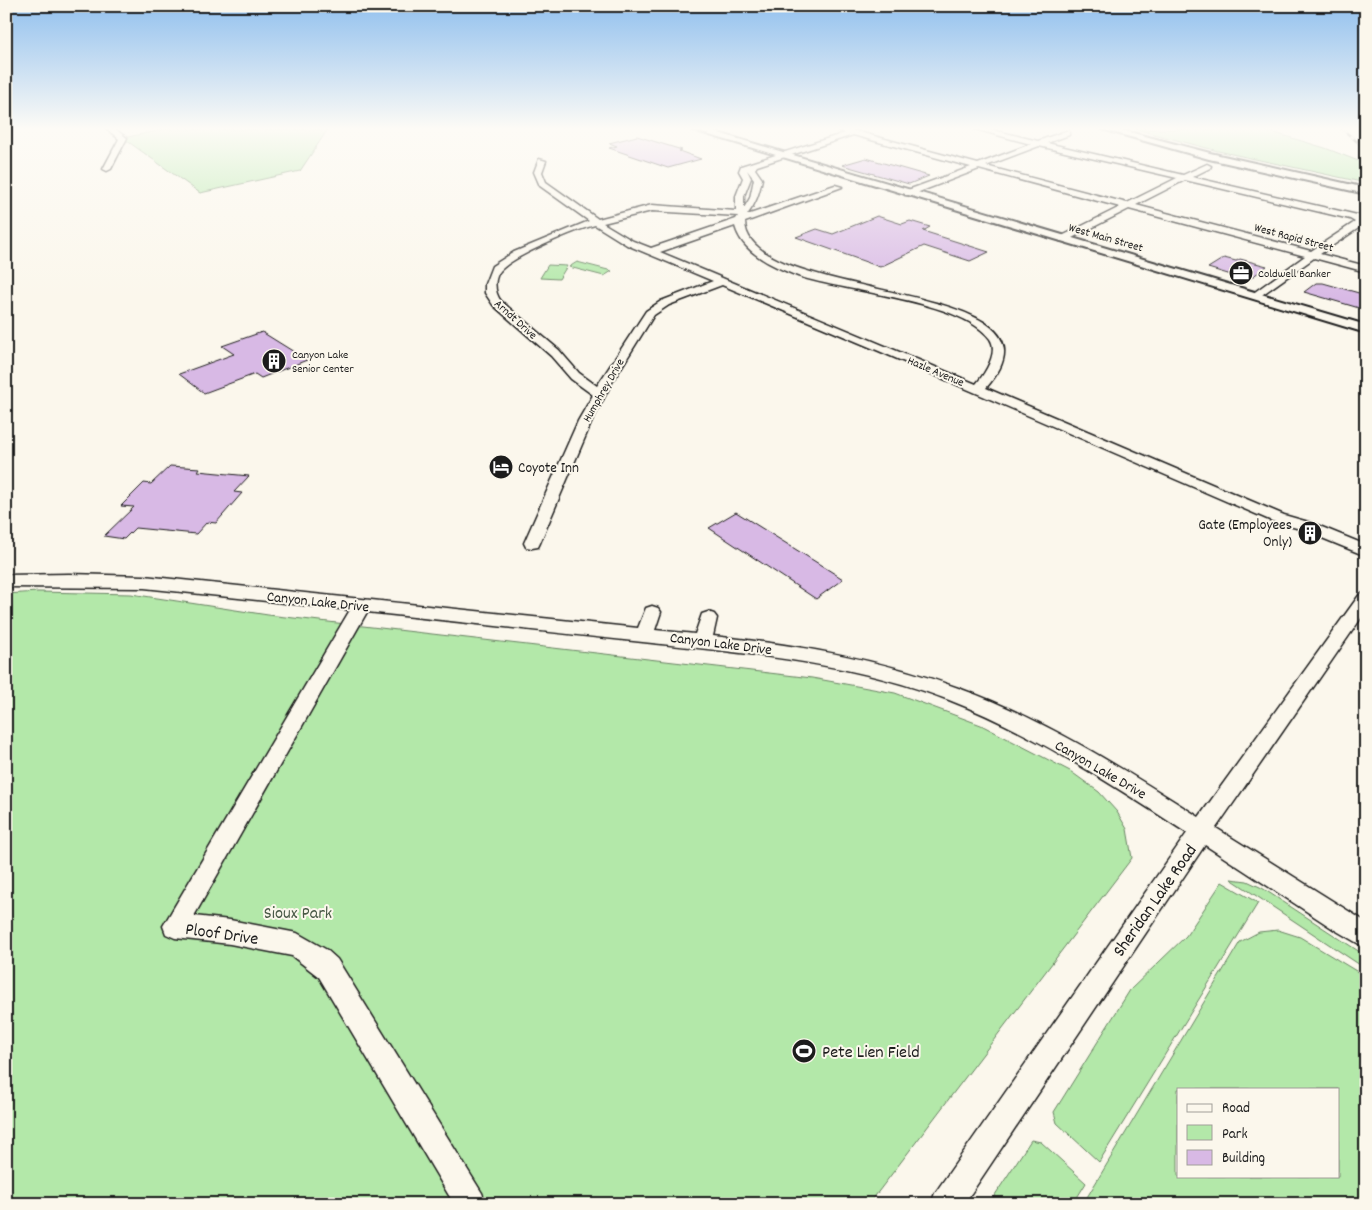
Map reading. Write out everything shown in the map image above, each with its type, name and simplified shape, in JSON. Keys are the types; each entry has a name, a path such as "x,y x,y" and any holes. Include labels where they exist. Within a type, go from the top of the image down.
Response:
{"main road":[{"name":"West Main Street","path":"883,185 1366,329"},
{"path":"1338,185 1366,192"}],"street":[{"name":"Hazle Avenue","path":"546,185 618,237 650,252 978,389 1278,518 1306,526 1366,551"},
{"path":"743,185 739,203 741,230 754,246 768,257 796,272 838,285 939,306 962,314 986,328 997,340 998,353 989,376 978,389"},
{"path":"741,217 754,198 757,185"},
{"path":"908,193 928,185"},
{"name":"West Rapid Street","path":"1051,185 1366,269"},
{"path":"1063,239 1169,185"},
{"path":"1216,185 1366,220"},
{"path":"650,252 741,217 838,187"},
{"name":"Arndt Drive","path":"600,394 575,376 555,353 505,311 493,298 490,284 496,268 511,258 578,227 652,208 741,217"},
{"path":"1256,296 1360,223 1360,220 1354,218"},
{"name":"Humphrey Drive","path":"532,543 585,421 652,311 665,303 721,282"},
{"name":"Hazle Avenue","path":"1278,518 1300,533 1366,561"},
{"name":"Canyon Lake Drive","path":"6,581 144,582 703,641 833,659 898,676 957,696 1073,751 1202,830 1366,936"},
{"name":"Sheridan Lake Road","path":"946,1204 1202,830 1366,598"},
{"name":"Ploof Drive","path":"362,606 175,926 230,932 297,945 328,968 471,1204"},
{"path":"645,635 652,612"},
{"path":"703,641 708,618"}],"green space":[{"path":"189,185 234,185 200,193"},
{"path":"577,262 612,271 604,276 569,267"},
{"path":"548,265 567,266 559,279 540,278"},
{"name":"Sioux Park","path":"38,592 131,594 268,615 812,678 895,693 981,725 1070,771 1099,792 1117,812 1127,829 1132,858 869,1204 6,1204 6,594"},
{"path":"1231,879 1247,881 1262,888 1366,956 1366,969"},
{"path":"1222,882 1258,903 1099,1162 1057,1123 1054,1112 1130,990 1186,936"},
{"path":"1278,930 1300,937 1366,977 1366,1204 1083,1204 1240,942 1259,932"},
{"path":"1031,1140 1041,1142 1086,1183 1073,1204 989,1204"}],"building":[{"path":"877,216 902,224 910,221 930,227 923,231 989,252 970,261 924,246 880,267 796,237 817,229 833,234"},
{"name":"Coldwell Banker","path":"1224,258 1236,261 1240,259 1267,266 1248,280 1208,268"},
{"path":"1316,283 1323,283 1366,295 1366,310 1304,292"},
{"name":"Canyon Lake Senior Center","path":"262,332 307,360 261,378 255,374 204,393 179,374 234,354 222,346"},
{"path":"170,466 200,468 198,471 249,476 234,492 242,493 216,523 207,522 196,534 135,528 124,539 104,536 134,507 121,506 144,483 151,484"},
{"path":"736,512 843,579 816,599 709,528"}],"place":[{"name":"Coldwell Banker","path":"1241,273"},
{"name":"Canyon Lake Senior Center","path":"274,361"},
{"name":"Coyote Inn","path":"501,467"},
{"name":"Gate (Employees Only)","path":"1310,533"},
{"name":"Pete Lien Field","path":"804,1051"}]}
